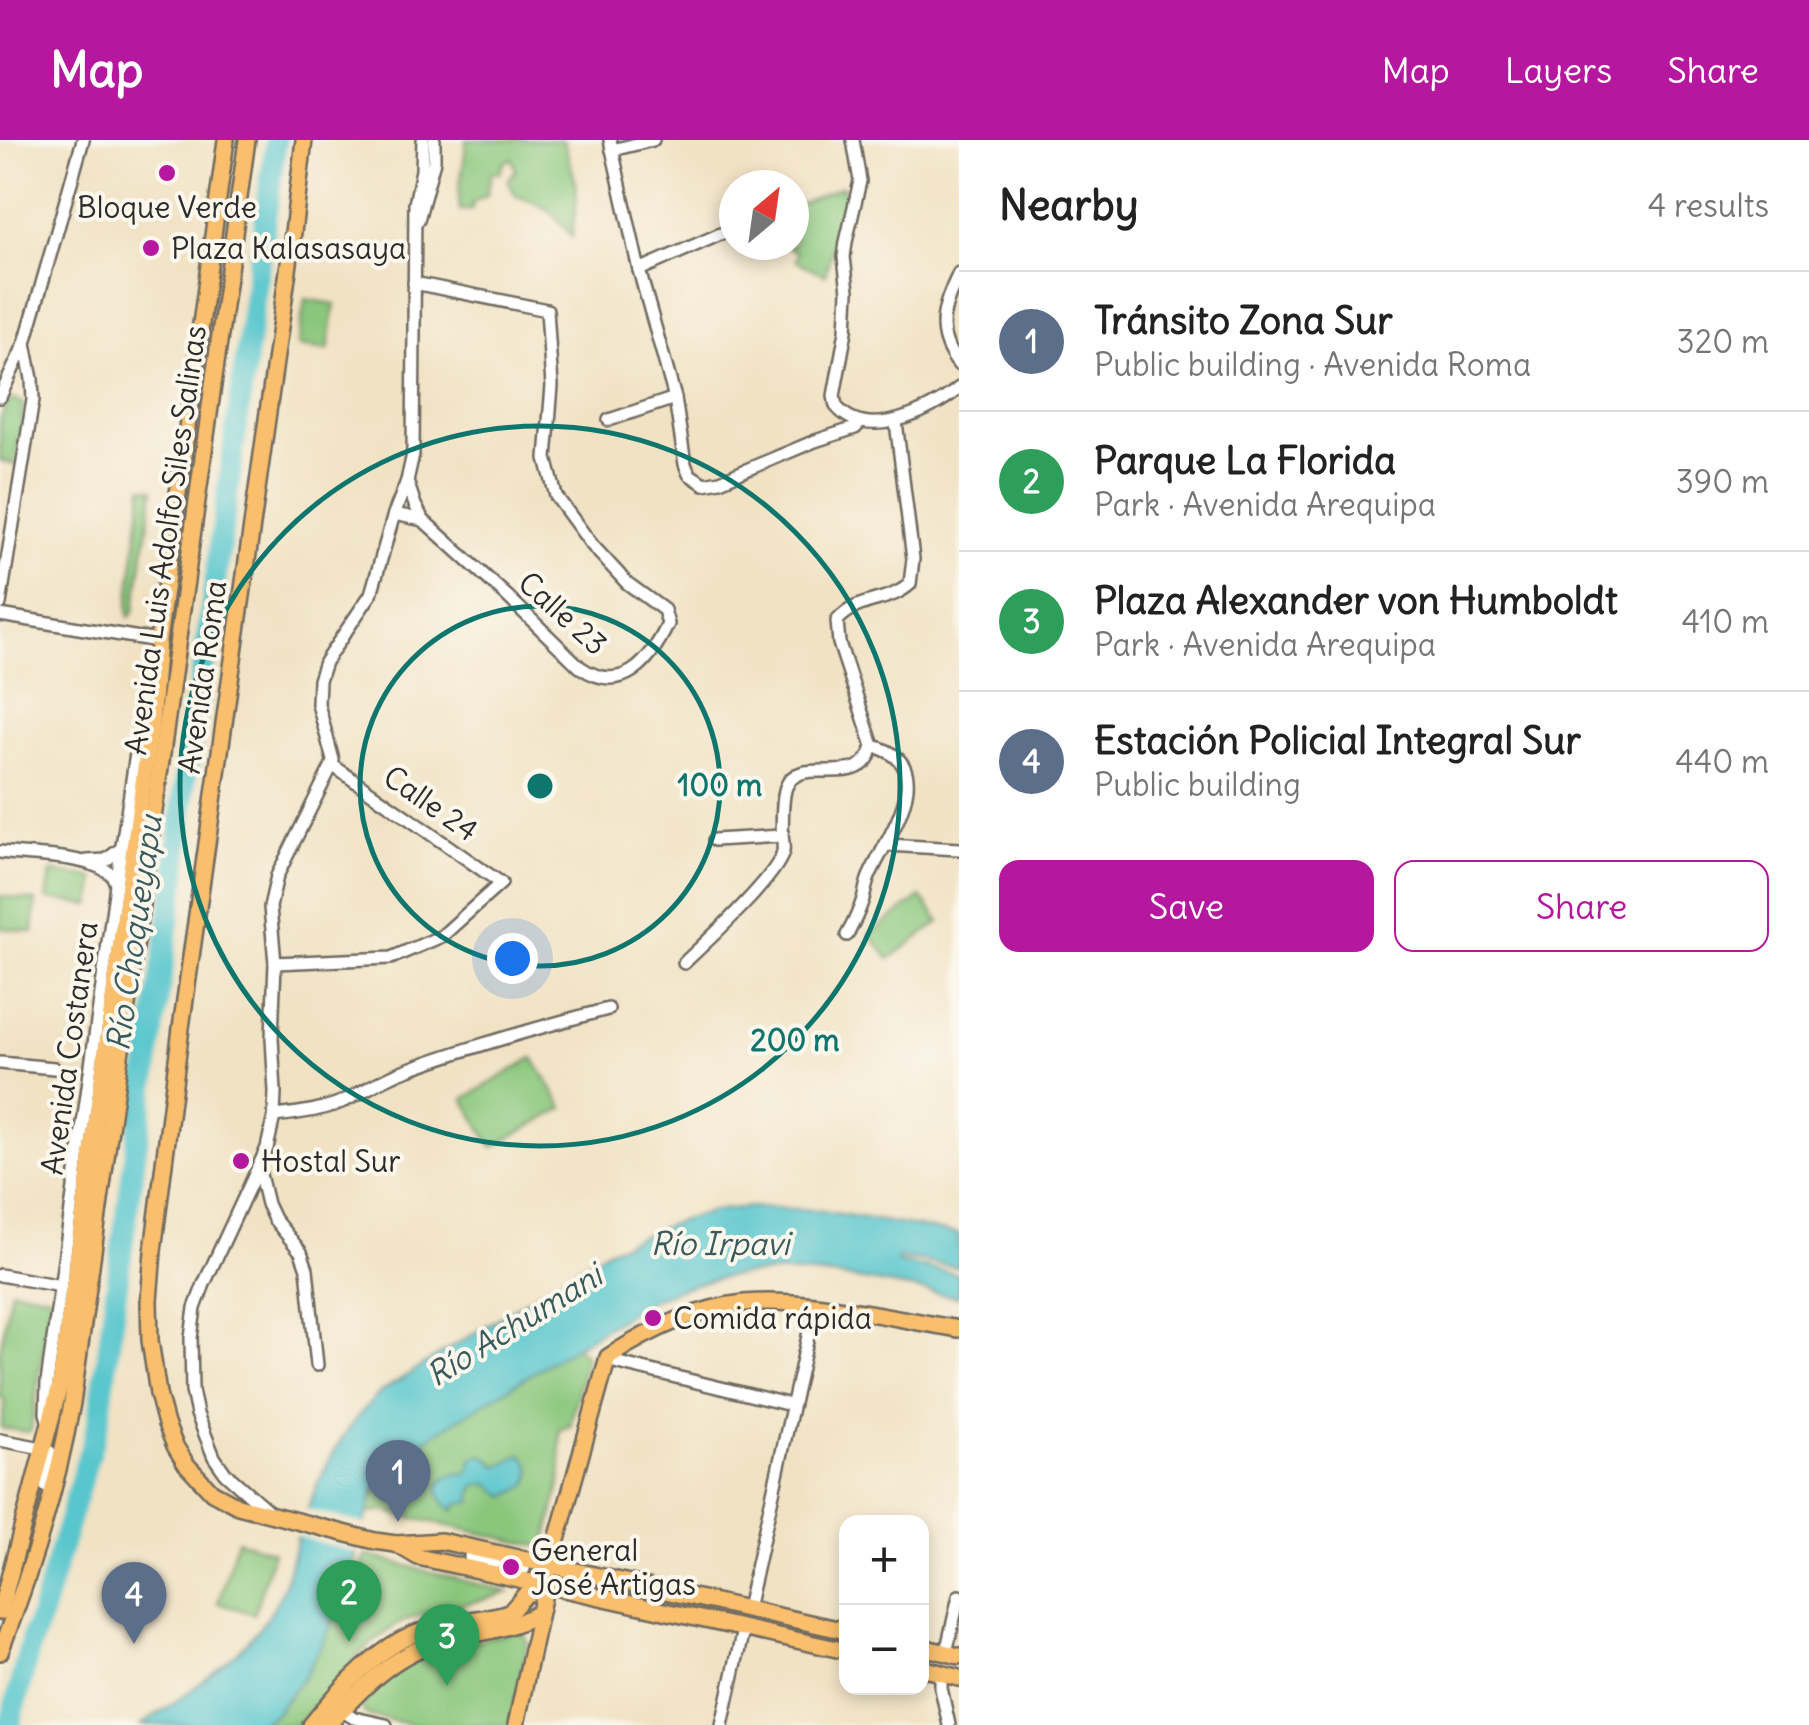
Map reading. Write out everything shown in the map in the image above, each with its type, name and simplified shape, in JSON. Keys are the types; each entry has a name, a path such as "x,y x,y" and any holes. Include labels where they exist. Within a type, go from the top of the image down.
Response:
{"main road":[{"name":"Avenida Luis Adolfo Siles Salinas","path":"0,1612 60,1385 76,1281 226,140"},
{"name":"Avenida Luis Adolfo Siles Salinas","path":"0,1652 62,1456 72,1403 247,140"},
{"name":"Avenida Roma","path":"304,140 153,1252 153,1367 166,1424 186,1464 212,1492 238,1506 375,1541 441,1541 839,1629"},
{"path":"516,1725 550,1565 606,1360 662,1327 722,1306 760,1302 815,1306 959,1330"},
{"name":"Avenida Roma","path":"396,1544 418,1557 839,1650"},
{"path":"328,1725 336,1707 367,1665 387,1650 412,1635 502,1614 525,1595 545,1586"},
{"path":"743,1630 747,1609"},
{"path":"311,1725 380,1672 418,1650 524,1622 538,1614"},
{"path":"942,1674 953,1654"},
{"path":"929,1670 959,1678"}],"street":[{"path":"0,397 25,343 82,140"},
{"path":"274,1516 225,1473 214,1457 192,1390 191,1338 195,1308 267,1148 274,1116 270,908 277,876 332,765 318,704 319,680 325,662 371,594 413,454 414,204 424,140"},
{"path":"416,229 434,161 434,140"},
{"path":"653,140 612,145 639,270 675,398 689,474 704,484 720,481 855,428 861,422"},
{"path":"852,140 860,181 844,257 848,291 846,331 834,396 836,406 861,422 896,422 946,399 959,388"},
{"path":"639,270 719,235"},
{"path":"959,273 946,300 942,328 947,351 959,365"},
{"name":"Calle 23","path":"407,481 423,520 592,676 606,680 622,678 638,666 663,634 668,624 664,610 627,583 592,545 556,496 546,458 552,386 547,310 414,284"},
{"path":"0,604 33,400 25,343"},
{"path":"0,397 16,392 33,400"},
{"path":"609,420 675,398"},
{"path":"684,963 718,932 782,856 784,790 791,778 802,772 855,769 870,758 873,746 843,657 837,621 860,603 902,592 910,584 913,559 896,422"},
{"path":"394,514 423,520"},
{"path":"0,615 158,641"},
{"name":"Avenida Costanera","path":"50,1428 47,1383 116,885 141,721 154,677"},
{"path":"847,935 862,903 868,878 907,796 905,770 873,746"},
{"name":"Calle 24","path":"274,963 391,958 442,936 501,882 332,765"},
{"path":"714,840 782,836"},
{"path":"887,845 959,849"},
{"path":"82,862 106,860 122,848"},
{"path":"0,852 82,862 105,869 116,885"},
{"path":"274,1116 334,1104 402,1071 608,1009"},
{"path":"0,1063 54,1068"},
{"path":"258,1166 274,1219 301,1252 307,1269 317,1365"},
{"path":"0,1275 61,1286"},
{"path":"747,1609 815,1306"},
{"path":"606,1360 792,1405"},
{"path":"0,1440 42,1448 53,1458 21,1580 20,1598"},
{"path":"212,1492 224,1488 225,1473"},
{"path":"953,1654 959,1596"},
{"path":"722,1725 743,1630"},
{"path":"942,1674 948,1725"},
{"path":"336,1707 354,1718 386,1725"}],"green space":[{"path":"466,140 563,140 576,189 572,237 549,210 516,196 508,180 516,170 512,158 504,163 500,173 492,172 486,196 473,202 472,210 460,210"},
{"path":"843,186 846,197 825,275 795,260 809,260 809,200"},
{"path":"305,299 335,304 328,350 298,346"},
{"path":"15,399 24,407 15,465 0,460 0,421 6,404"},
{"path":"143,487 154,489 134,612 129,617 128,608"},
{"path":"51,872 95,878 92,905 47,899"},
{"path":"0,896 36,901 33,932 0,928"},
{"path":"921,897 940,922 889,959 870,934"},
{"path":"533,1058 564,1108 492,1147 464,1099"},
{"path":"11,1289 51,1298 28,1432 1,1428 5,1400 0,1399 0,1349"},
{"path":"574,1346 586,1357 570,1426 560,1430 561,1480 542,1547 383,1511 366,1514 386,1477 413,1449"},
{"path":"237,1540 273,1552 254,1614 218,1603"},
{"path":"365,1555 508,1592 422,1614 394,1626 350,1665 298,1725 258,1725 275,1714 305,1675 359,1583"},
{"path":"516,1632 524,1634 528,1642 510,1725 412,1725 363,1711 362,1701 378,1684 414,1660"}],"water":[{"name":"Río Irpavi","path":"750,1207 817,1210 959,1234 959,1267 899,1258 897,1262 959,1274 959,1297 840,1277 763,1273 686,1286 647,1302 425,1440 401,1459 373,1493 356,1556 326,1637 305,1675 275,1714 258,1725 142,1725 220,1668 268,1616 283,1588 321,1477 353,1423 382,1391 609,1249 676,1222 713,1211"},
{"path":"480,1455 497,1466 522,1455 531,1469 528,1485 506,1497 489,1484 477,1485 472,1502 456,1504 454,1511 441,1499 440,1484 452,1475 468,1473 473,1458"}],"pier":[{"path":"303,1508 369,1525 362,1554 293,1535"}],"waterway":[{"name":"Río Choqueyapu","path":"10,1725 32,1638 99,1420 276,140"}],"place":[{"name":"Bloque Verde","path":"167,173"},
{"name":"Plaza Kalasasaya","path":"151,248"},
{"name":"Hostal Sur","path":"241,1161"},
{"name":"Comida rápida","path":"653,1318"},
{"name":"Tránsito Zona Sur","path":"398,1522"},
{"name":"General José Artigas","path":"511,1567"},
{"name":"Parque La Florida","path":"349,1642"},
{"name":"Estación Policial Integral Sur","path":"134,1644"},
{"name":"Plaza Alexander von Humboldt","path":"447,1686"}],"water label":[{"name":"Río Achumani","path":"514,1325"}]}
